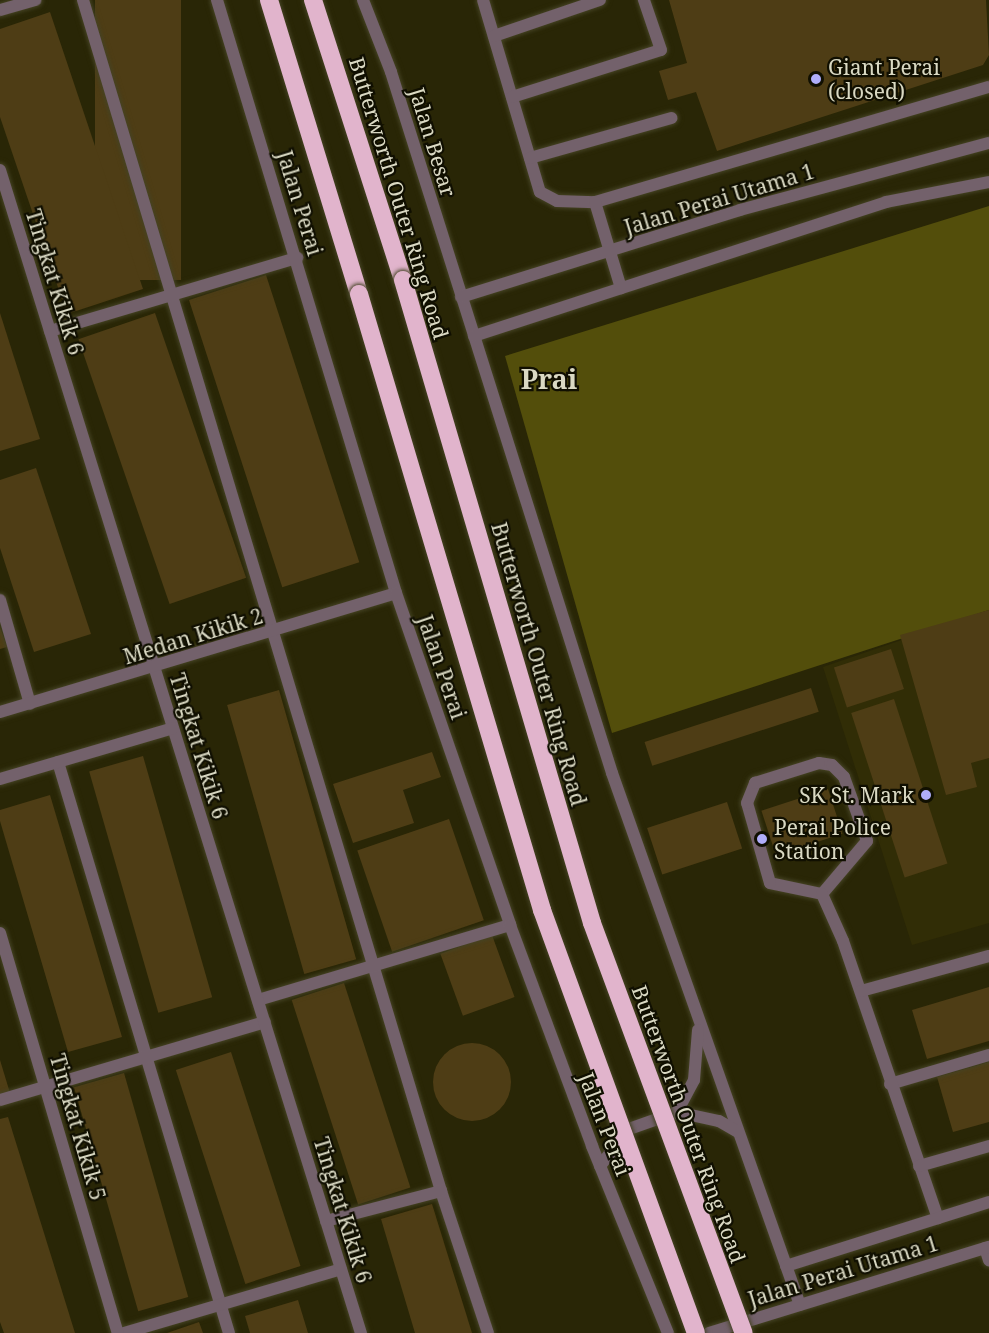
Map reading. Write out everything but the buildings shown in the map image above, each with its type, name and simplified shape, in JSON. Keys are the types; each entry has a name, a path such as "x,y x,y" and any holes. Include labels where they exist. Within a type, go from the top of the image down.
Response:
{"highway":[{"path":"269,0 542,910 696,1333"},
{"name":"Butterworth Outer Ring Road","path":"313,0 403,280 592,923 744,1333"}],"street":[{"path":"0,10 36,0"},
{"path":"82,0 275,631 441,1191 488,1333"},
{"name":"Jalan Perai","path":"217,0 297,258 396,593 510,925 600,1166 668,1333"},
{"name":"Jalan Besar","path":"363,0 391,72 612,774 698,1023 800,1305"},
{"path":"483,0 540,192 557,201 595,202 989,87"},
{"path":"494,36 600,0"},
{"path":"512,97 661,50 644,0"},
{"path":"530,158 671,118"},
{"name":"Jalan Perai Utama 1","path":"461,297 610,253 740,210 989,143"},
{"name":"Tingkat Kikik 6","path":"0,170 361,1333"},
{"path":"474,336 886,202 989,182"},
{"path":"595,202 621,288"},
{"path":"50,331 297,258"},
{"name":"Medan Kikik 2","path":"0,712 155,668 396,593"},
{"path":"0,600 30,704"},
{"path":"0,779 173,728"},
{"path":"58,762 229,1333"},
{"path":"819,763 832,765 844,777 867,841 822,894 770,883 747,803 755,783 819,763"},
{"path":"822,894 843,941 861,991 890,1084 938,1218"},
{"path":"258,1000 510,925"},
{"name":"Tingkat Kikik 5","path":"0,933 118,1333"},
{"path":"861,991 989,956"},
{"path":"0,1100 265,1022"},
{"path":"677,1112 694,1080 698,1023"},
{"path":"890,1084 989,1055"},
{"path":"600,1166 629,1129 677,1112 719,1121 738,1132"},
{"path":"919,1166 989,1146"},
{"path":"326,1221 441,1191"},
{"name":"Jalan Perai Utama 1","path":"786,1266 989,1202"},
{"path":"987,1247 989,1260"},
{"name":"Jalan Perai Utama 1","path":"710,1333 987,1247"},
{"path":"124,1333 341,1269"}],"shaded area":[{"path":"989,206 989,610 612,733 505,356"},
{"name":"SK St. Mark","path":"989,610 989,923 912,945 823,667"}],"place":[{"name":"Giant Perai (closed)","path":"816,79"},
{"name":"SK St. Mark","path":"926,795"},
{"name":"Perai Police Station","path":"762,839"}],"district":[{"name":"Prai","path":"549,379"}]}
